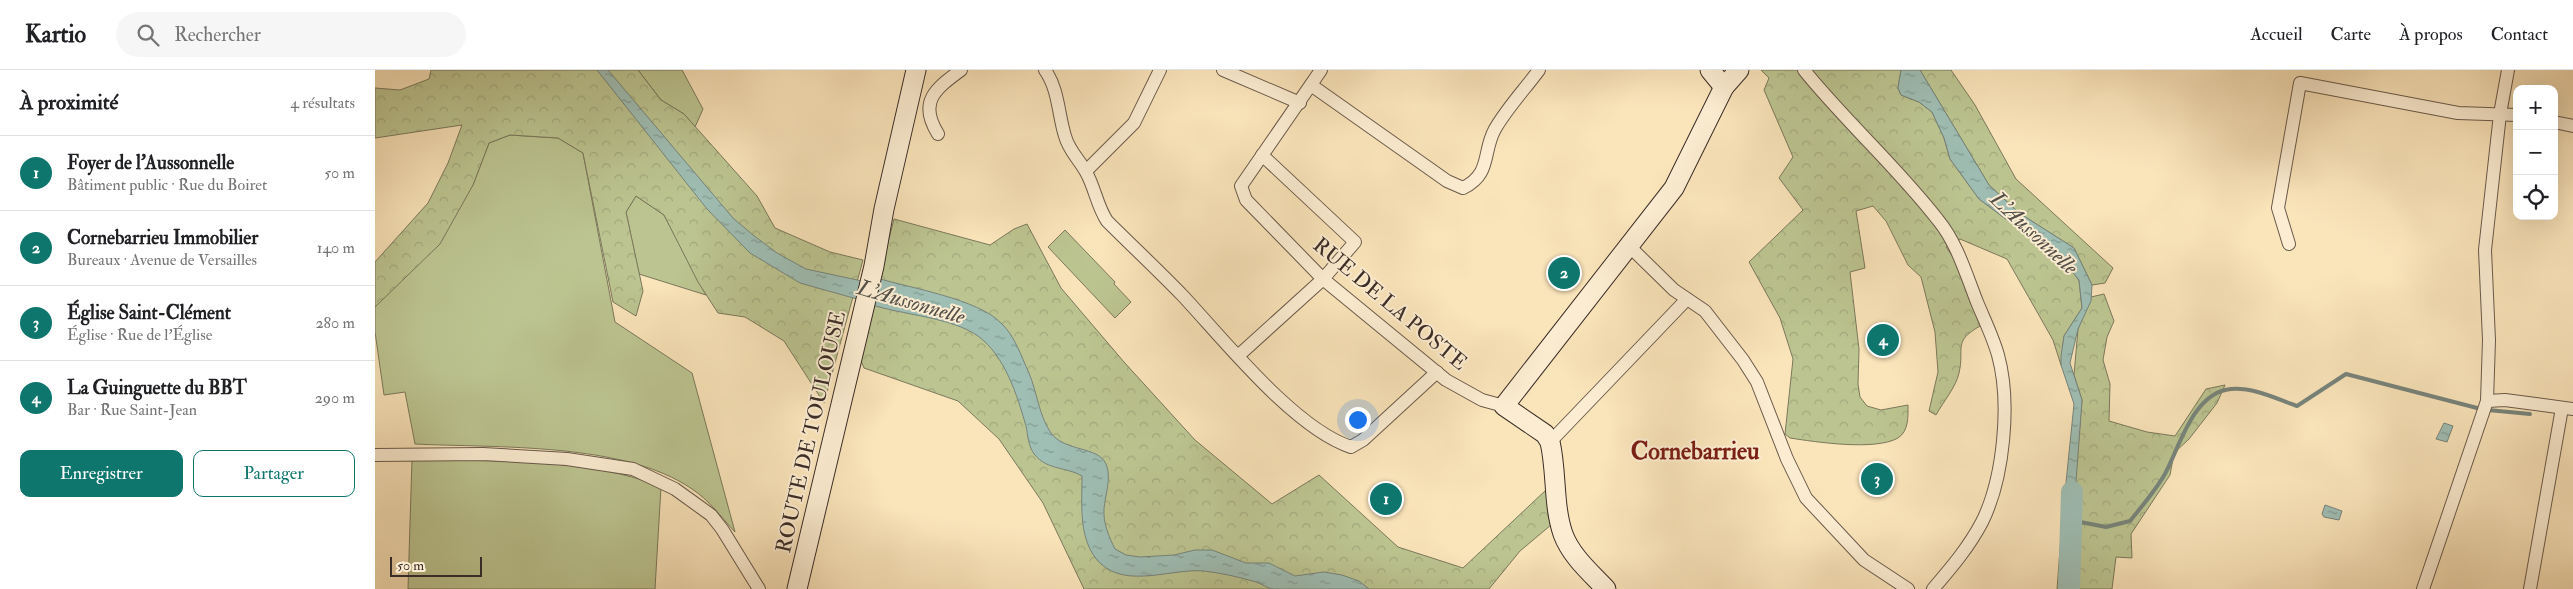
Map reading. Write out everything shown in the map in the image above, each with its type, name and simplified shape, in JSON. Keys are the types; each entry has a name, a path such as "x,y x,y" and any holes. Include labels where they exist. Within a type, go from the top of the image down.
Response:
{"main road":[{"name":"ROUTE DE TOULOUSE","path":"875,261 883,209 916,70"},
{"name":"ROUTE DE TOULOUSE","path":"797,589 875,261 889,218 925,70"},
{"path":"1710,70 1724,87"},
{"path":"1606,589 1582,563 1563,535 1559,518 1550,442 1545,434 1504,406 1673,188 1724,87 1739,70"}],"street":[{"path":"938,134 929,121 930,99 941,84 961,70"},
{"path":"1045,70 1055,87 1065,136 1073,155 1086,171 1100,212 1238,356 1288,405 1319,430 1337,442 1351,447 1363,440 1437,372"},
{"path":"1086,171 1134,123 1160,70"},
{"path":"1223,70 1300,103"},
{"path":"1238,356 1323,279 1355,242 1262,155 1300,103 1321,70"},
{"path":"1311,85 1457,187 1469,185 1478,178 1486,163 1490,140 1495,129 1539,70"},
{"path":"1804,70 1940,221 1958,253 1998,354 2003,381 2004,407 1999,464 1990,503 1982,522 1961,556 1933,589"},
{"path":"2289,244 2278,208 2302,70"},
{"path":"2423,589 2485,406 2489,340 2485,250 2500,114 2508,70"},
{"path":"2300,83 2458,113 2513,115"},
{"path":"2558,123 2573,126"},
{"name":"RUE DE LA POSTE","path":"1262,155 1241,186 1242,193 1323,279 1437,372 1482,400 1504,406"},
{"path":"1628,245 1674,290 1705,311 1722,331 1757,382 1787,459 1806,498 1864,560 1908,589"},
{"path":"1550,442 1687,299"},
{"path":"2485,406 2505,400 2567,409 2530,589"},
{"path":"375,455 416,453 492,454 567,458 633,469 675,489 711,515 722,529 759,589"}],"green space":[{"path":"431,70 638,70 661,100 684,114 757,196 775,228 830,252 863,260 824,403 784,341 745,317 718,313 698,282 664,215 636,196 626,212 643,291 636,316 613,302 583,153 558,138 510,135 489,143 473,185 440,244 375,307 375,262 428,203 448,163 462,125 375,138 375,88 400,90 429,79"},
{"path":"638,70 682,70 703,109 695,127 684,114 661,100"},
{"path":"1761,70 1901,70 1898,88 1901,95 1919,102 1932,112 1944,138 1950,159 1979,199 2066,264 2079,280 2082,308 2064,336 2061,365 2053,340 2007,259 1960,239 1946,247 1953,257 1980,326 1963,341 1959,373 1952,389 1936,415 1929,411 1938,372 1935,332 1921,277 1908,265 1886,221 1873,206 1856,211 1865,268 1850,272 1859,349 1858,384 1860,397 1867,406 1881,410 1908,405 1906,427 1902,435 1888,442 1861,445 1790,438 1785,434 1793,359 1780,318 1749,262 1803,210 1779,178 1793,157 1764,90 1769,78"},
{"path":"1920,70 1951,70 1975,105 2016,179 2113,268 2105,283 2092,285 2074,248 2019,213 1989,185"},
{"path":"510,135 558,138 583,153 615,322 692,373 735,532 709,503 692,489 664,474 631,463 596,455 558,450 415,444 405,392 384,395 375,332 375,307 401,279 473,185 489,143"},
{"path":"636,196 664,215 706,295 639,274 626,212"},
{"path":"894,219 990,245 1014,229 1027,224 1061,288 1124,362 1195,440 1272,504 1319,475 1398,547 1463,568 1546,490 1551,525 1520,551 1489,589 1084,589 1043,503 999,439 958,401 864,368 859,356"},
{"path":"1065,230 1115,282 1114,284 1131,302 1115,318 1048,247"},
{"path":"2104,294 2114,321 2107,337 2103,360 2110,384 2109,421 2147,432 2175,436 2206,389 2225,385 2217,403 2189,439 2174,453 2170,475 2131,534 2132,558 2116,557 2112,589 2057,589 2062,522 2072,523 2082,400 2074,375 2078,329 2091,297"},
{"path":"412,459 506,461 572,466 603,470 633,477 661,487 655,589 408,589"}],"water":[{"path":"597,70 608,70 733,218 777,253 806,269 862,281 857,299 800,283 750,253 707,209"},
{"path":"1901,70 1920,70 1989,185 2019,213 2074,248 2092,285 2091,301 2078,329 2070,363 2082,400 2073,523 2062,522 2074,404 2061,365 2061,356 2064,336 2082,308 2079,280 2066,264 1979,199 1950,159 1944,138 1932,112 1919,102 1901,95 1898,88"},
{"path":"877,278 943,295 977,307 1006,328 1032,380 1041,412 1051,433 1064,443 1096,454 1106,464 1108,481 1104,519 1115,549 1126,555 1140,557 1174,555 1195,550 1212,550 1246,563 1269,563 1295,576 1324,572 1342,575 1359,581 1369,589 1273,589 1243,578 1204,571 1136,576 1123,575 1111,571 1100,563 1088,544 1083,522 1082,476 1051,466 1035,455 1030,445 1014,389 996,354 978,336 967,330 940,320 869,304"},
{"path":"2444,423 2453,426 2447,442 2436,439"},
{"path":"2325,505 2342,511 2339,520 2324,517 2322,514"}],"waterway":[{"path":"2070,520 2106,527 2130,521 2162,478 2198,409 2207,399 2218,392 2231,389 2248,390 2297,406 2346,374 2481,409"},
{"path":"2488,410 2530,414"},
{"name":"L'Aussonnelle","path":"2069,589 2072,492"}],"place":[{"name":"Cornebarrieu Immobilier","path":"1564,273"},
{"name":"La Guinguette du BBT","path":"1883,340"},
{"name":"Église Saint-Clément","path":"1877,479"},
{"name":"Foyer de l'Aussonnelle","path":"1386,499"}],"district":[{"name":"Cornebarrieu","path":"1695,451"}]}
